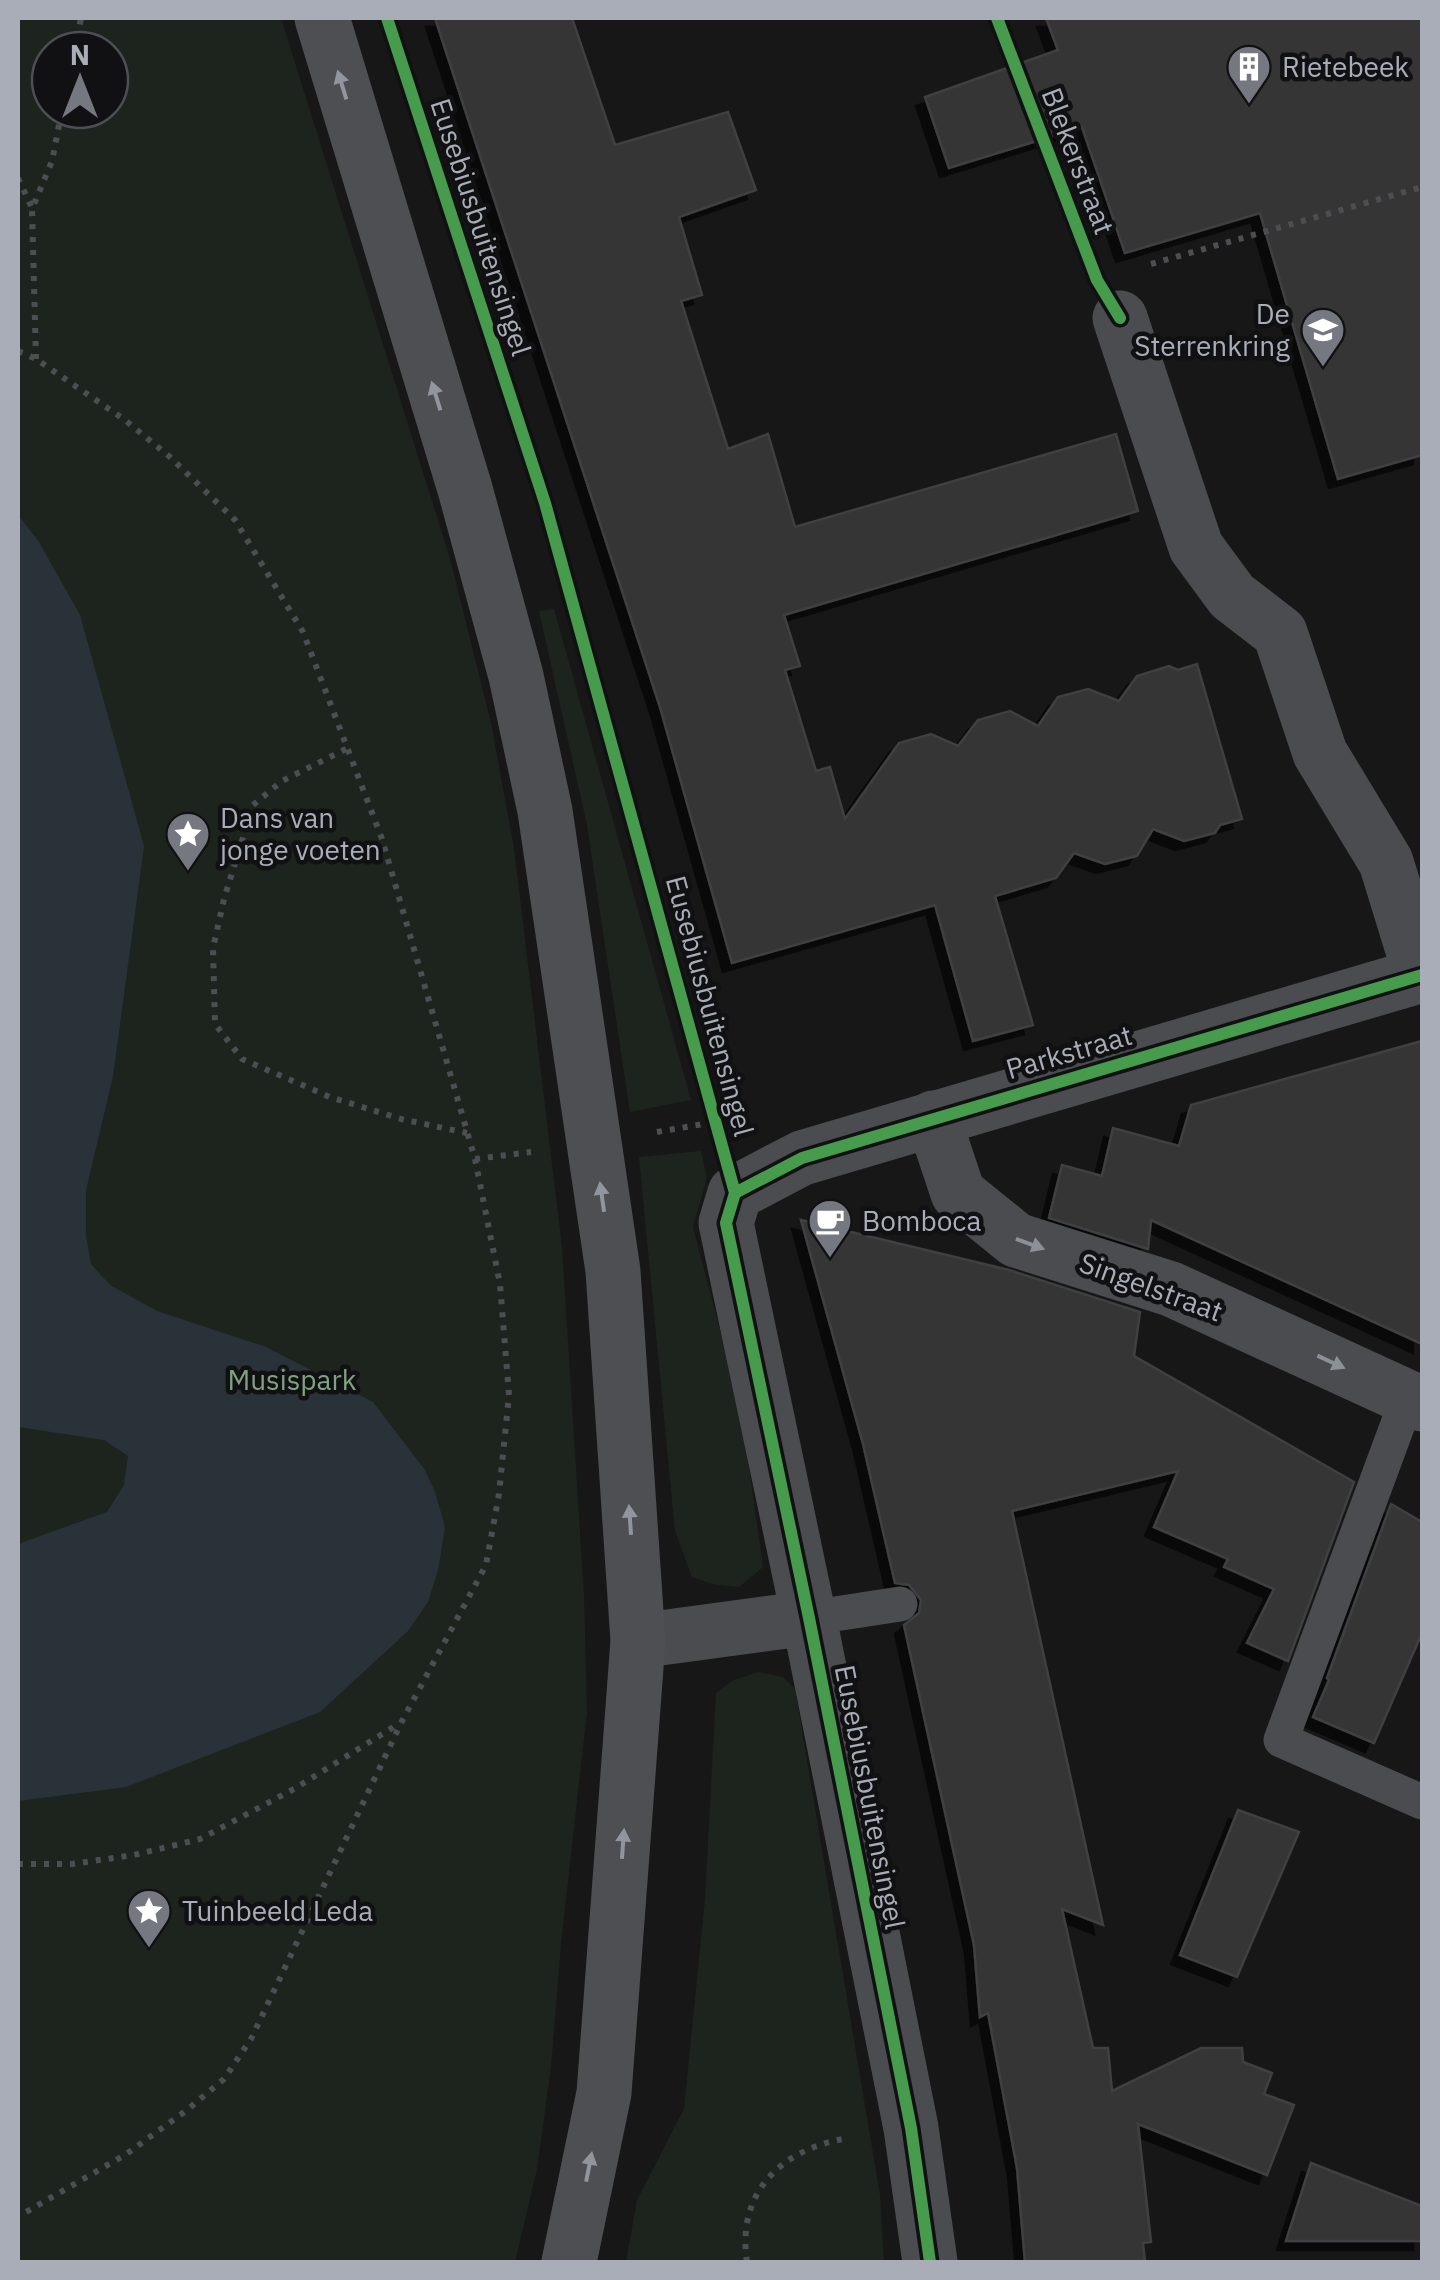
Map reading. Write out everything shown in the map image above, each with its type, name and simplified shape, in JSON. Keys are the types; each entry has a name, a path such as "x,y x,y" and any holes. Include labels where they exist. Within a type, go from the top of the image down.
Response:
{"main road":[{"path":"322,18 464,489 516,676 545,811 613,1271 638,1641 604,2093 569,2262"}],"street":[{"path":"1109,299 1196,547 1232,596 1280,633 1320,752 1386,862 1422,975"},
{"name":"Parkstraat","path":"735,1193 802,1158 1422,975"},
{"name":"Singelstraat","path":"933,1118 958,1193 1016,1240 1172,1289 1415,1401"},
{"name":"Eusebiusbuitensingel","path":"735,1193 726,1223 810,1618 911,2128 930,2262"},
{"path":"638,1641 810,1618"}],"lane":[{"path":"1415,1401 1281,1740 1422,1802"},
{"path":"810,1618 900,1604"}],"path":[{"path":"32,209 52,161 58,130"},
{"path":"18,178 32,209 36,360"},
{"path":"1109,299 1422,187"},
{"path":"18,351 125,420 170,457 234,520 304,632 382,839 467,1133 500,1284 509,1395 486,1565 401,1723 251,2039 224,2079 124,2155 21,2214"},
{"path":"346,749 282,781 253,806 238,848 213,948 215,1024 242,1060 330,1098 467,1133"},
{"path":"18,1864 72,1864 134,1855 200,1839 294,1789 401,1723"},
{"path":"747,2262 744,2241 749,2209 776,2170 822,2142 911,2128"}],"green space":[{"name":"Musispark","path":"18,18 281,18 451,562 491,723 514,848 562,1247 584,1595 587,1712 551,2067 537,2169 515,2262 18,2262"},
{"path":"554,609 691,1100 630,1112 587,825 539,611"},
{"path":"701,1151 707,1178 693,1227 741,1410 763,1567 739,1587 692,1577 675,1531 639,1157"},
{"path":"758,1672 783,1677 795,1689 880,2195 884,2262 626,2262 637,2200 684,2109 705,1899 716,1693 732,1681"}],"shaded area":[{"path":"18,515 39,542 80,615 144,846 113,1076 86,1190 86,1236 91,1264 110,1285 157,1311 266,1347 373,1402 425,1470 445,1527 428,1602 408,1631 320,1712 126,1787 18,1801 18,1544 107,1512 124,1485 128,1456 104,1440 18,1427"}],"building":[{"path":"435,18 572,18 615,145 728,112 756,190 679,217 702,295 681,301 728,449 768,434 795,527 1116,434 1138,511 784,615 800,666 785,670 816,771 830,767 845,819 899,743 931,734 958,746 978,720 1010,711 1038,726 1058,697 1088,689 1119,701 1137,676 1169,666 1178,670 1197,664 1242,819 1220,825 1215,833 1184,841 1153,829 1137,856 1105,864 1074,853 1056,878 995,896 1033,1025 973,1041 935,905 732,963 660,707"},
{"path":"1046,18 1422,18 1422,455 1338,479 1260,213 1125,253 1082,127 949,168 925,97 1058,50"},
{"path":"1422,1041 1422,1344 1151,1220 1148,1249 1049,1218 1062,1165 1102,1176 1113,1128 1179,1146 1191,1105"},
{"path":"801,1220 1009,1270 1140,1312 1134,1356 1354,1482 1288,1661 1247,1643 1274,1589 1224,1567 1228,1559 1154,1527 1178,1471 1012,1511 1103,1925 1062,1909 1093,2048 1108,2048 1112,2091 1201,2048 1242,2048 1243,2062 1272,2073 1264,2094 1294,2105 1267,2175 1138,2124 1151,2242 1143,2243 1145,2262 1025,2262 1017,2168 988,2013 980,2017 974,1945 904,1625 919,1613 921,1600 909,1585 895,1583 863,1444"},
{"path":"1391,1504 1422,1522 1422,1633 1374,1743 1313,1717"},
{"path":"1238,1810 1299,1832 1237,1977 1180,1955"},
{"path":"1311,2163 1422,2206 1422,2241 1286,2241"}],"cycle path":[{"path":"387,18 545,503 735,1193 726,1223 911,2128 930,2262"},
{"name":"Blekerstraat","path":"997,18 1097,280 1120,318"},
{"path":"735,1193 802,1158 1422,975"}],"place":[{"name":"Rietebeek","path":"1249,105"},
{"name":"De Sterrenkring","path":"1323,368"},
{"name":"Dans van jonge voeten","path":"188,872"},
{"name":"Bomboca","path":"830,1259"},
{"name":"Tuinbeeld Leda","path":"149,1949"}]}
